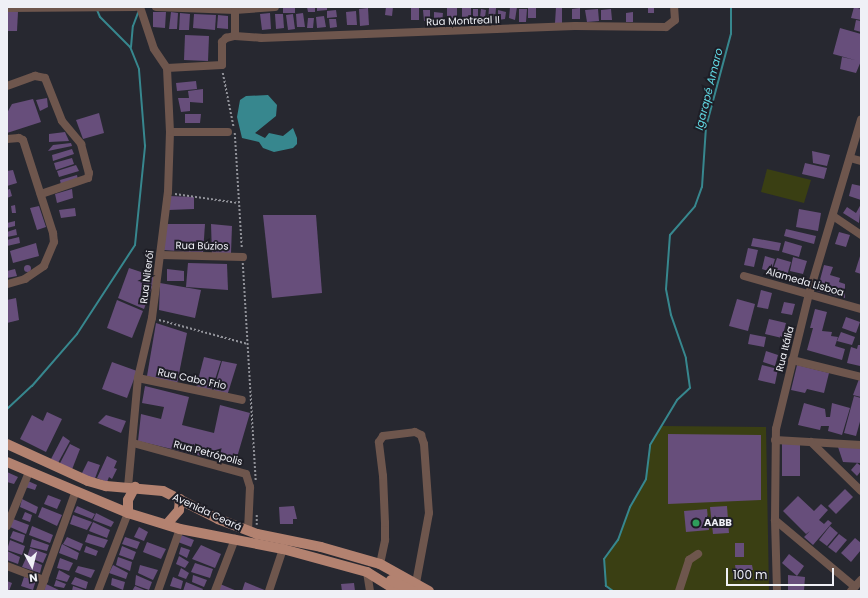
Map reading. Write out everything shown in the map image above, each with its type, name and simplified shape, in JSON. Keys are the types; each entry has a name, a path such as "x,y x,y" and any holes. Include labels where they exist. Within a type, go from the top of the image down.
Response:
{"main road":[{"name":"Avenida Ceará","path":"7,444 88,482 106,486 132,487 163,491 253,532 321,547 380,564 414,587 429,591"},
{"name":"Avenida Ceará","path":"7,462 75,493 128,513 180,529 283,550 370,573 398,591"},
{"path":"128,513 128,500 132,487"},
{"path":"167,524 179,510 180,499"},
{"path":"370,573 414,587"}],"street":[{"path":"7,8 134,7"},
{"path":"140,7 154,49 167,68 222,65 222,42 226,38 235,36 235,10"},
{"path":"156,7 235,10 274,8"},
{"name":"Rua Montreal II","path":"235,36 261,38 575,26 666,27 675,20 674,7"},
{"name":"Rua Niterói","path":"132,487 133,443 138,378 152,318 168,192 170,132 167,68"},
{"path":"7,86 35,76 45,78 62,121 81,144 89,173 88,178 42,194"},
{"name":"Rua Itália","path":"777,591 775,440 792,360 861,120"},
{"path":"170,132 228,132"},
{"path":"7,139 19,138 23,140 42,194 53,233 51,252 44,266 25,279 7,284"},
{"path":"850,158 861,161"},
{"path":"834,216 861,235"},
{"name":"Rua Búzios","path":"160,255 243,257"},
{"name":"Alameda Lisboa","path":"744,276 861,309"},
{"path":"792,360 861,377"},
{"name":"Rua Cabo Frio","path":"138,378 242,400"},
{"path":"380,564 385,529 383,476 379,442 382,436 415,432 421,435 424,444 429,513 414,587"},
{"path":"775,440 861,445"},
{"path":"811,442 861,491"},
{"name":"Rua Petrópolis","path":"133,443 246,474 250,487 253,532"},
{"path":"7,526 29,472"},
{"path":"40,591 75,493"},
{"path":"98,591 128,513"},
{"path":"775,520 853,589 861,580"},
{"path":"158,591 180,529"},
{"path":"215,591 235,539"},
{"path":"269,591 283,550"},
{"path":"679,591 689,560 698,554"},
{"path":"7,566 44,580"},
{"path":"370,573 370,591"}],"path":[{"path":"222,65 235,135 256,483"},
{"path":"168,192 238,203"},
{"path":"152,318 248,344"},
{"path":"253,532 257,512"}],"green space":[{"path":"767,169 811,180 804,203 761,192"},
{"name":"AABB","path":"662,426 766,427 769,591 613,591 606,586 604,559 618,540 630,507 646,479 650,445"}],"water":[{"path":"268,95 277,105 276,116 255,133 265,138 269,133 283,136 293,128 297,138 297,144 293,148 274,152 263,148 259,142 242,138 237,117 240,100 246,96"}],"building":[{"path":"283,7 295,7 295,13 283,13"},
{"path":"307,7 315,7 315,12 308,12"},
{"path":"317,7 327,7 327,10 317,11"},
{"path":"386,7 393,7 392,16 385,15"},
{"path":"411,7 419,7 419,20 411,20"},
{"path":"447,7 457,7 457,20 447,20"},
{"path":"462,7 471,7 471,20 462,20"},
{"path":"510,7 517,7 515,20 509,18"},
{"path":"528,7 536,7 536,18 528,18"},
{"path":"556,7 562,7 562,23 555,23"},
{"path":"648,7 654,7 654,13 648,13"},
{"path":"854,7 861,9 861,20 851,18"},
{"path":"368,8 369,25 360,26 359,9"},
{"path":"489,8 496,8 495,20 488,20"},
{"path":"580,8 580,19 572,19 572,9"},
{"path":"473,9 478,9 478,18 473,17"},
{"path":"481,9 486,10 485,17 480,18"},
{"path":"519,9 527,9 526,22 519,22"},
{"path":"598,9 599,21 587,22 585,10"},
{"path":"611,9 612,20 601,20 601,10"},
{"path":"7,10 18,12 17,31 7,31"},
{"path":"336,10 337,17 327,18 327,11"},
{"path":"423,10 430,10 430,21 424,21"},
{"path":"498,10 506,12 505,19 498,20"},
{"path":"356,11 357,25 347,25 346,12"},
{"path":"153,12 166,12 165,28 153,27"},
{"path":"171,12 178,13 177,29 169,29"},
{"path":"434,12 443,13 442,22 434,21"},
{"path":"633,12 633,22 626,22 626,13"},
{"path":"180,13 190,14 189,30 179,30"},
{"path":"270,13 271,29 262,30 260,14"},
{"path":"303,13 305,27 297,27 296,14"},
{"path":"194,14 216,15 215,30 193,28"},
{"path":"275,14 283,14 284,28 276,29"},
{"path":"293,14 295,29 288,30 286,15"},
{"path":"218,15 228,16 228,29 217,28"},
{"path":"324,16 326,27 317,28 316,17"},
{"path":"308,18 314,18 313,28 307,28"},
{"path":"329,19 336,19 337,27 330,28"},
{"path":"856,20 861,21 861,32 854,30"},
{"path":"840,28 861,34 861,61 856,73 840,69 842,57 855,60 833,54"},
{"path":"185,35 209,36 208,61 184,60"},
{"path":"196,81 197,89 177,91 176,83"},
{"path":"203,89 203,103 190,102 190,111 181,112 178,98 189,98 188,91"},
{"path":"47,98 48,107 40,111 36,100"},
{"path":"33,99 41,122 7,133 7,113 12,104"},
{"path":"99,113 104,133 83,139 76,120"},
{"path":"185,114 201,114 200,123 185,123"},
{"path":"65,132 69,141 49,142 49,134"},
{"path":"71,143 72,146 48,151 53,145"},
{"path":"72,149 74,154 53,161 52,155"},
{"path":"812,151 830,155 827,166 813,163"},
{"path":"72,158 74,164 56,170 54,163"},
{"path":"805,163 827,168 824,179 802,174"},
{"path":"76,165 79,171 59,177 57,171"},
{"path":"13,170 17,183 7,186 7,171"},
{"path":"77,175 78,180 61,185 60,180"},
{"path":"852,184 861,186 861,200 849,196"},
{"path":"10,189 12,196 7,198 7,190"},
{"path":"72,189 73,198 57,203 55,194"},
{"path":"169,196 194,197 194,209 169,210"},
{"path":"861,204 859,223 843,213 847,207 856,213"},
{"path":"15,205 16,213 12,213 11,206"},
{"path":"39,206 46,227 37,230 30,208"},
{"path":"75,208 76,216 61,218 59,210"},
{"path":"799,209 821,213 818,231 796,227"},
{"path":"263,215 316,215 322,293 272,298"},
{"path":"15,221 15,226 7,228 7,223"},
{"path":"166,224 205,224 203,253 164,250"},
{"path":"211,224 232,226 231,253 212,254"},
{"path":"16,229 17,235 7,237 7,232"},
{"path":"786,229 816,236 814,244 784,236"},
{"path":"839,232 850,235 846,247 835,244"},
{"path":"19,237 20,243 7,246 7,240"},
{"path":"753,238 781,243 779,251 751,246"},
{"path":"785,241 802,246 799,257 782,252"},
{"path":"36,243 39,256 13,263 10,251"},
{"path":"748,248 758,250 754,267 744,265"},
{"path":"861,253 861,274 855,272"},
{"path":"765,256 775,259 771,272 762,269"},
{"path":"793,257 807,261 803,274 790,271"},
{"path":"777,258 791,262 786,279 771,275"},
{"path":"188,263 227,264 228,290 186,287"},
{"path":"27,265 30,268 27,271 24,268"},
{"path":"824,265 833,267 830,275 840,278 839,282 845,284 845,298 817,291"},
{"path":"129,268 156,277 144,309 118,298"},
{"path":"15,269 17,276 7,278 7,271"},
{"path":"167,269 184,271 184,281 167,281"},
{"path":"160,283 201,290 195,318 159,310"},
{"path":"761,290 772,293 768,309 757,307"},
{"path":"16,298 19,320 7,323 7,300"},
{"path":"737,299 755,304 748,331 729,326"},
{"path":"117,300 143,311 132,338 107,328"},
{"path":"784,302 795,304 792,315 781,313"},
{"path":"815,309 827,312 822,331 832,332 831,336 838,337 835,346 845,349 842,360 807,350 813,328 810,328"},
{"path":"846,317 860,322 856,333 842,328"},
{"path":"769,319 786,323 782,338 765,334"},
{"path":"156,323 187,333 177,384 147,376"},
{"path":"841,332 855,337 852,345 837,341"},
{"path":"750,334 766,337 764,347 748,344"},
{"path":"858,345 861,345 860,366 847,363 851,347 857,349"},
{"path":"766,351 778,355 775,366 763,362"},
{"path":"204,357 221,361 211,392 196,388"},
{"path":"222,361 237,364 227,396 213,392"},
{"path":"112,362 137,371 127,398 102,389"},
{"path":"762,365 778,369 775,384 758,380"},
{"path":"797,365 829,373 824,393 807,389 805,393 791,390"},
{"path":"859,379 861,380 861,397 853,395"},
{"path":"145,386 189,397 182,425 214,433 220,405 250,413 235,464 138,441 141,414 161,419 164,407 142,403"},
{"path":"854,396 861,398 861,418 856,436 844,433"},
{"path":"804,403 825,409 826,417 830,417 832,403 850,408 842,435 828,431 829,426 821,426 820,430 798,425"},
{"path":"47,412 62,419 46,452 20,439 32,415 43,421"},
{"path":"106,415 126,421 121,433 98,423"},
{"path":"668,434 761,435 761,500 668,504"},
{"path":"63,436 70,441 58,463 51,459"},
{"path":"70,444 80,449 71,472 59,465"},
{"path":"782,444 800,444 800,476 782,476"},
{"path":"838,447 861,448 861,463 843,462"},
{"path":"107,456 117,461 114,468 117,469 112,479 109,477 107,482 97,478"},
{"path":"88,461 100,465 94,481 81,475"},
{"path":"857,463 861,466 861,471 857,476 851,470"},
{"path":"7,472 18,477 14,484 7,482"},
{"path":"28,481 37,485 35,490 25,487"},
{"path":"845,489 853,497 836,514 828,506"},
{"path":"48,495 61,500 57,509 44,504"},
{"path":"798,496 814,511 821,504 828,510 819,520 824,524 828,520 832,523 813,545 804,537 810,531 806,534 783,511"},
{"path":"22,499 38,507 36,514 20,507"},
{"path":"77,506 95,514 92,519 74,512"},
{"path":"294,506 297,519 293,519 293,524 280,524 279,507"},
{"path":"727,506 729,533 713,534 710,507"},
{"path":"42,507 62,515 57,526 38,517"},
{"path":"707,509 709,530 686,532 684,511"},
{"path":"25,512 32,515 30,522 22,519"},
{"path":"96,513 114,522 111,527 93,520"},
{"path":"73,515 92,522 87,530 70,524"},
{"path":"13,519 29,525 26,534 10,527"},
{"path":"93,522 110,530 107,538 89,531"},
{"path":"32,526 53,535 50,543 29,535"},
{"path":"830,526 838,533 827,546 819,540"},
{"path":"139,527 148,532 144,541 134,537"},
{"path":"13,531 25,535 23,543 10,538"},
{"path":"88,534 108,540 104,548 85,542"},
{"path":"839,534 847,540 836,553 828,547"},
{"path":"181,535 194,540 191,547 178,542"},
{"path":"67,537 83,544 80,551 63,544"},
{"path":"125,537 140,542 137,549 122,544"},
{"path":"855,538 861,543 861,550 851,562 841,553"},
{"path":"32,539 49,545 47,551 30,547"},
{"path":"10,540 25,546 22,555 7,550"},
{"path":"147,542 166,549 161,559 143,552"},
{"path":"735,543 744,543 744,557 735,557"},
{"path":"62,544 79,553 77,560 59,553"},
{"path":"201,545 221,554 215,568 192,559"},
{"path":"86,546 98,551 96,556 84,552"},
{"path":"122,546 136,552 133,560 119,555"},
{"path":"181,547 190,550 187,558 179,554"},
{"path":"30,548 47,554 43,563 27,557"},
{"path":"7,551 20,557 18,564 7,560"},
{"path":"789,554 804,566 797,576 782,563"},
{"path":"179,556 189,562 185,568 176,564"},
{"path":"118,557 132,562 130,571 116,565"},
{"path":"26,558 42,565 40,573 22,567"},
{"path":"60,558 73,563 69,571 57,568"},
{"path":"195,563 213,569 210,578 191,572"},
{"path":"113,565 128,573 126,579 109,573"},
{"path":"140,565 158,570 153,580 138,573"},
{"path":"735,565 752,565 753,570 736,571"},
{"path":"78,566 95,570 91,578 75,572"},
{"path":"181,568 189,573 186,579 178,576"},
{"path":"59,570 70,576 67,582 56,579"},
{"path":"136,575 152,582 149,590 135,585"},
{"path":"193,575 207,580 204,587 192,582"},
{"path":"788,575 805,577 804,591 788,591"},
{"path":"24,577 36,580 33,590 21,586"},
{"path":"75,577 88,582 86,589 71,584"},
{"path":"173,577 183,581 181,589 170,586"},
{"path":"112,578 125,582 123,590 111,585"},
{"path":"56,580 66,584 64,588 54,586"},
{"path":"7,581 12,583 9,591 7,591"},
{"path":"186,582 203,589 202,591 183,591"},
{"path":"245,582 267,591 242,591"},
{"path":"354,583 355,591 342,591 341,584"},
{"path":"46,584 61,591 44,591"},
{"path":"220,584 237,591 217,591"},
{"path":"73,586 87,591 72,591"},
{"path":"135,586 147,591 132,591"}],"waterway":[{"name":"Igarapé Amaro","path":"613,591 606,586 604,559 618,540 630,507 646,479 650,445 677,400 690,388 686,358 671,315 666,289 670,235 695,206 702,187 706,127 731,34 731,7"},
{"path":"7,409 32,386 77,334 135,245 145,146 139,69 130,47 100,17 97,10"},
{"path":"131,47 133,26 138,13"}],"place":[{"name":"AABB","path":"696,523"}]}
